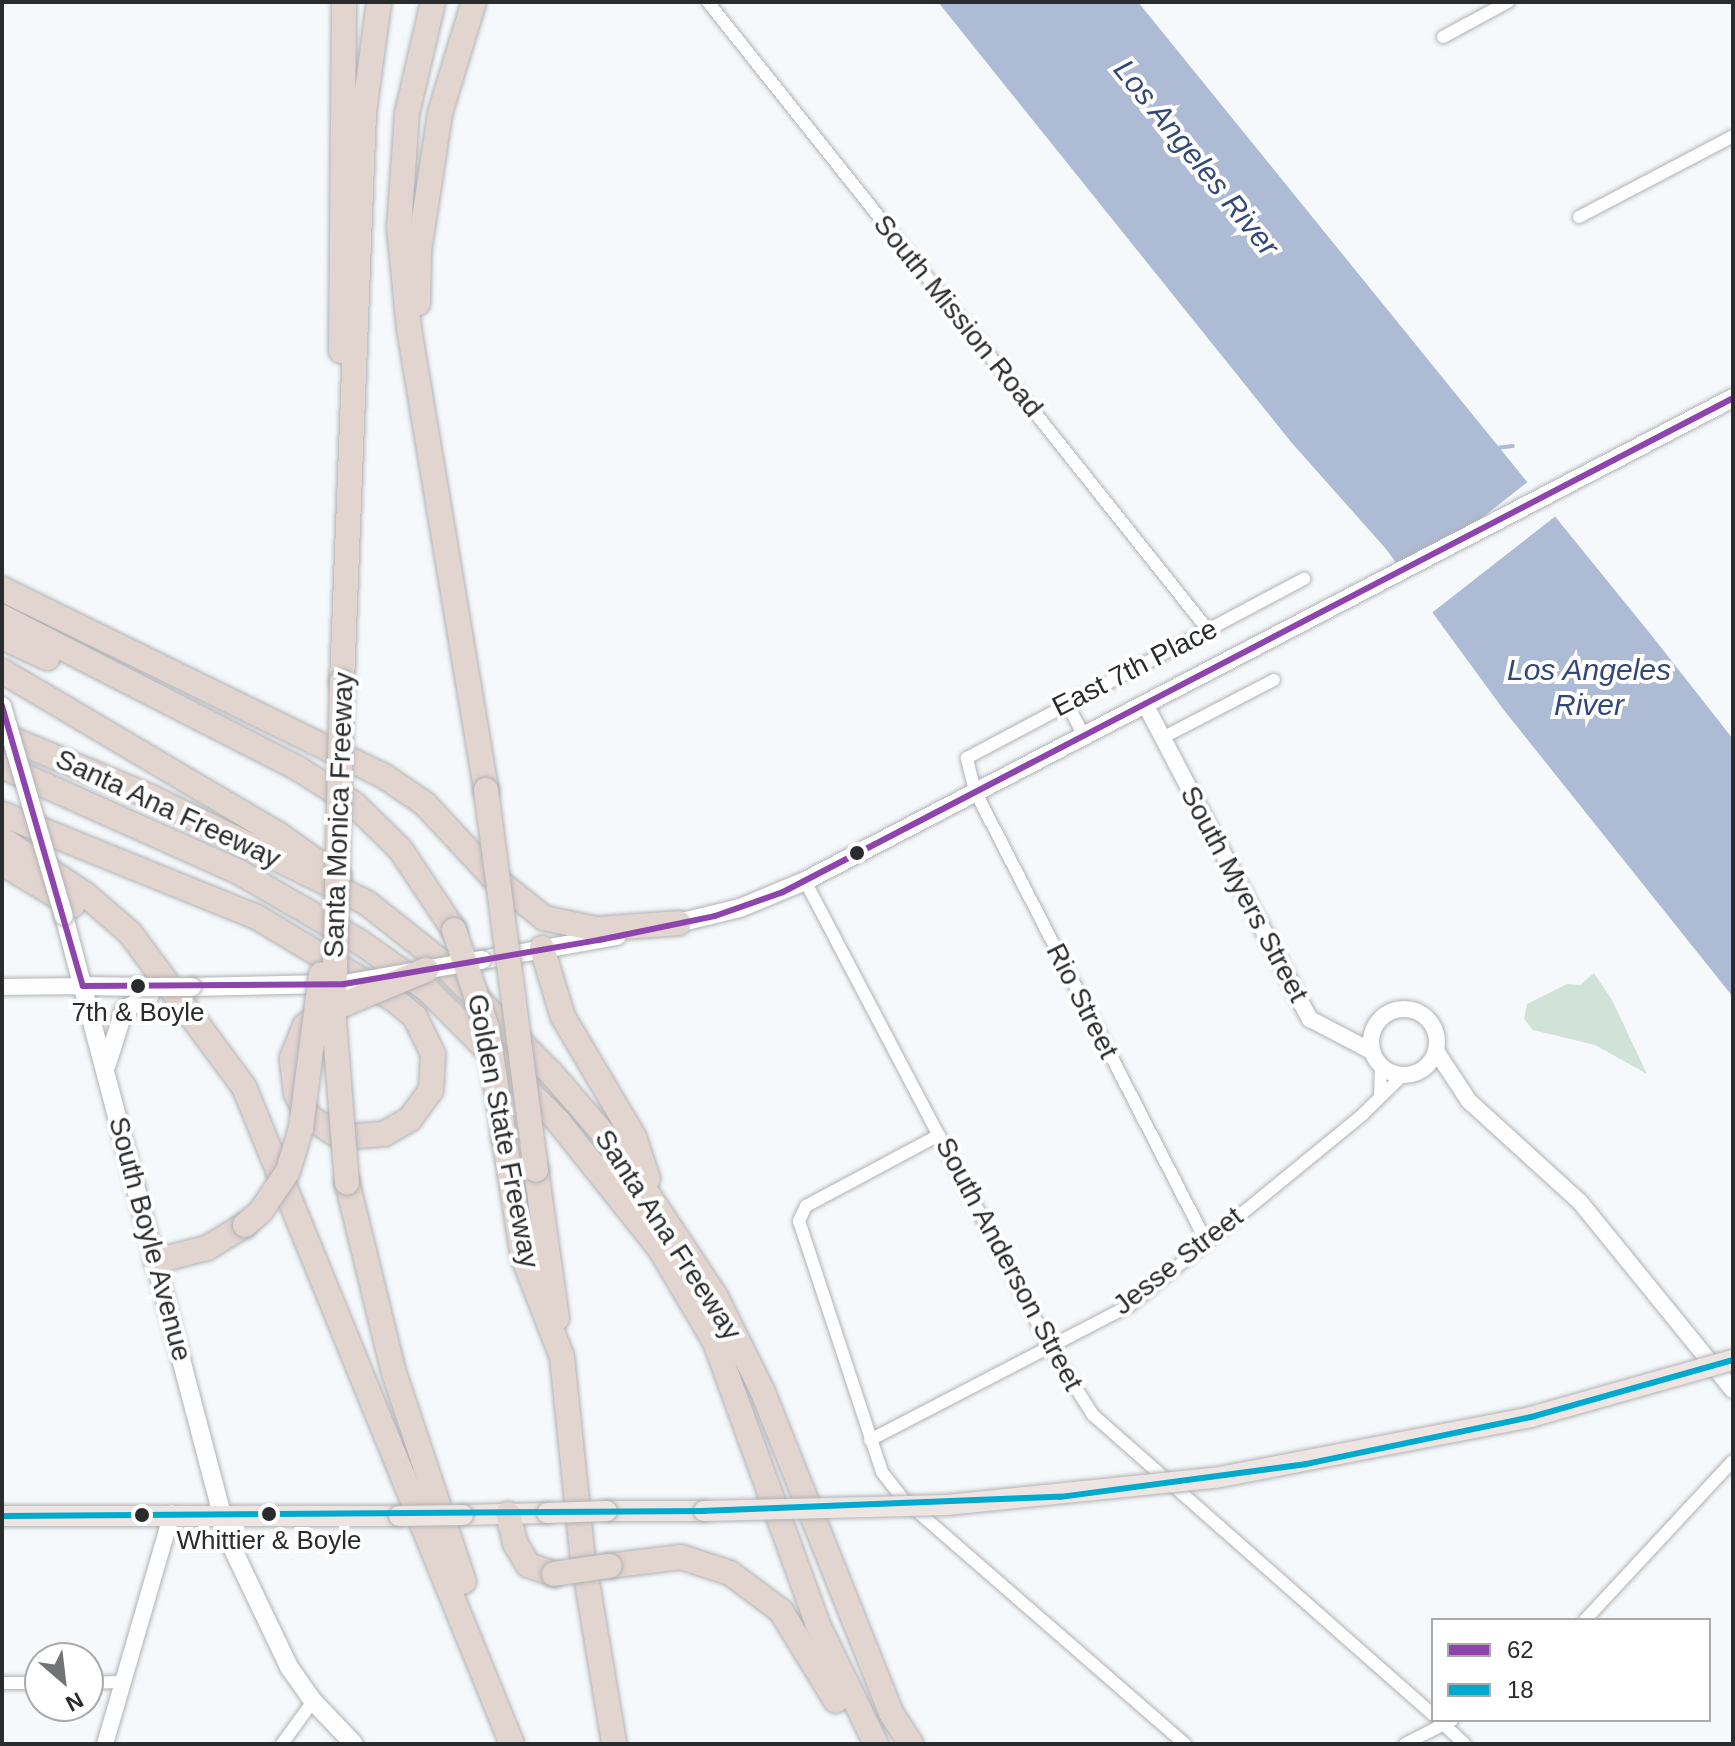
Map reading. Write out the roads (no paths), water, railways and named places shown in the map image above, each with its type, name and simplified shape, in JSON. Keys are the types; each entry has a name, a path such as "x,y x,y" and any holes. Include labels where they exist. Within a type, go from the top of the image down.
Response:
{"highway":[{"path":"344,2 340,529 347,580"},
{"name":"Santa Monica Freeway","path":"379,2 364,112 337,848 335,1083 347,1182 394,1373 459,1567 526,1744"},
{"path":"433,2 407,114 399,227 409,329 486,790 562,1357"},
{"path":"430,448 418,329 419,251 440,113 474,2"},
{"path":"2,589 384,776 425,804 492,876 544,918 596,929 679,923"},
{"name":"Golden State Freeway","path":"2,617 299,769 354,804 400,849 454,930 487,1028 523,1257 562,1357 582,1552 614,1744"},
{"path":"2,637 93,679 155,696"},
{"path":"9,676 278,834 326,866 367,903"},
{"name":"Santa Ana Freeway","path":"2,735 153,798 367,903 439,960 552,1074 622,1155 716,1297 762,1390 891,1713 911,1744"},
{"name":"Santa Ana Freeway","path":"2,766 225,865 360,942 428,990 558,1121 660,1249 715,1342 817,1623 876,1744"},
{"path":"2,814 255,916 395,1000 415,1017 433,1054 431,1090 410,1119 384,1134 353,1136 334,1133 308,1116 296,1093 292,1058 305,1026 321,1014 426,970"},
{"path":"2,839 38,860 118,921 183,989 244,1087 269,1141 512,1744"},
{"path":"156,1261 207,1248 245,1225 261,1211 288,1171 301,1128 337,848"},
{"path":"2,863 88,916 183,989"},
{"path":"542,948 563,1017 634,1137 657,1208"},
{"path":"508,1514 515,1543 528,1565 554,1574 662,1558 696,1560 758,1592 795,1630 853,1732 868,1744"}],"main road":[{"path":"83,986 145,991 344,984 679,923 740,908 805,881 1733,398"},
{"name":"South Boyle Avenue","path":"2,706 64,916 224,1513 250,1590 313,1701 354,1744"},
{"path":"106,1070 119,1018 145,991"},
{"path":"2,1516 224,1513 399,1516 947,1505 1230,1476 1531,1417 1733,1360"}],"street":[{"name":"South Mission Road","path":"708,2 1208,630"},
{"path":"1443,37 1508,2"},
{"path":"1579,217 1733,136"},
{"name":"East 7th Place","path":"967,758 1304,579"},
{"path":"1162,738 1274,680"},
{"path":"1067,703 1083,735"},
{"name":"South Myers Street","path":"1145,704 1310,1019 1377,1059"},
{"name":"Rio Street","path":"967,758 975,791 1206,1241"},
{"name":"South Anderson Street","path":"805,881 1050,1347 1093,1415 1431,1713"},
{"path":"2,987 83,986"},
{"path":"1340,1035 1377,1025 1400,1009 1421,1013 1435,1030 1436,1051 1451,1080 1580,1202 1733,1390"},
{"path":"1377,1025 1380,1096"},
{"path":"1410,1074 1436,1051"},
{"path":"1377,1059 1410,1074 1451,1080"},
{"name":"Jesse Street","path":"870,1440 1130,1305 1410,1074"},
{"path":"939,1135 802,1212 799,1221 882,1472 902,1498 1185,1744"},
{"path":"1587,1618 1733,1461"},
{"path":"105,1744 172,1514"},
{"path":"104,1683 124,1682"},
{"path":"2,1683 24,1683"},
{"path":"282,1744 313,1701"},
{"path":"1405,1744 1443,1722"},
{"path":"1446,1722 1465,1744"}],"water":[{"name":"Los Angeles River","path":"938,2 1138,2 1652,636 1733,739 1733,997 1503,709 1386,549 1291,442"}],"waterway":[{"path":"1496,448 1513,446"}],"place":[{"name":"7th & Boyle","path":"138,986"},
{"name":"Whittier & Boyle","path":"269,1514"}]}
